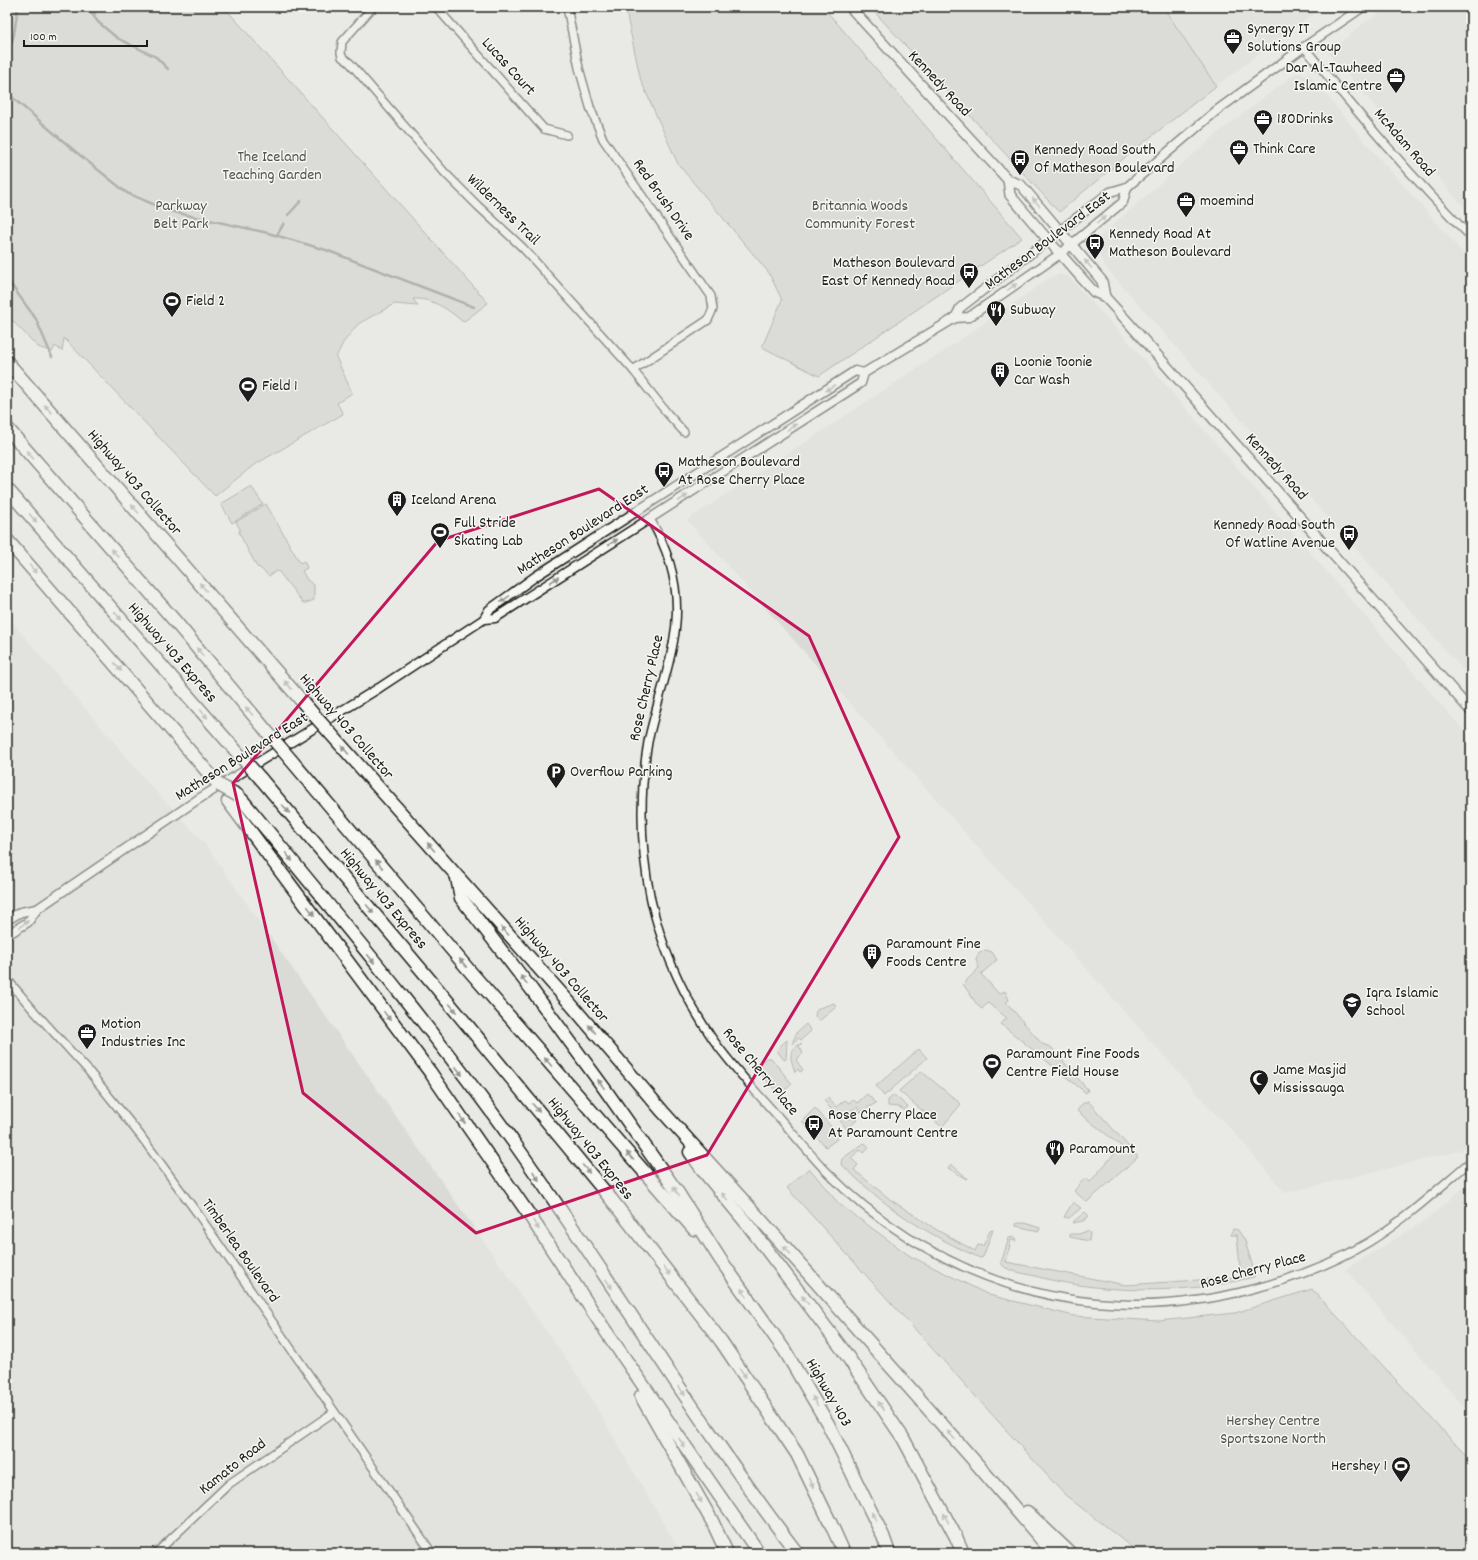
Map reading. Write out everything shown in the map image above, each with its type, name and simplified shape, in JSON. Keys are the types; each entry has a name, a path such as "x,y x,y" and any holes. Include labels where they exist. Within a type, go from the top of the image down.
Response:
{"highway":[{"name":"Highway 403 Collector","path":"7,362 456,877 568,1001 663,1112"},
{"name":"Highway 403 Express","path":"7,428 174,620 473,975 720,1259"},
{"name":"Highway 403 Express","path":"7,489 261,779 611,1199 721,1341 797,1454 844,1553"},
{"path":"7,540 216,781 233,798 430,1072 530,1216 604,1330 759,1553"},
{"path":"233,798 243,801 313,886 436,1040 516,1147 753,1496 797,1553"},
{"path":"456,877 461,898 532,990 604,1088 678,1193 720,1259"},
{"path":"663,1112 769,1229 977,1464 1053,1553"},
{"path":"663,1112 705,1173 748,1225 843,1350 903,1438 963,1553"},
{"name":"Highway 403","path":"720,1259 785,1351 828,1424 883,1536 889,1553"},
{"path":"604,1330 712,1521 727,1553"},
{"path":"977,1464 1070,1553"}],"main road":[{"name":"Kennedy Road","path":"850,7 1008,180 1021,185 1102,281 1105,297"},
{"name":"Kennedy Road","path":"1008,180 1010,195 1060,254 1094,292 1105,297 1471,711"}],"street":[{"name":"Wilderness Trail","path":"373,7 342,42 340,50 342,57 350,63 445,173 523,248 633,370 684,432"},
{"name":"Lucas Court","path":"436,7 544,129 567,135"},
{"name":"Red Brush Drive","path":"567,7 579,68 590,107 603,139 711,296 714,309 708,320 633,370"},
{"name":"Matheson Boulevard East","path":"955,318 960,308 1110,192 1127,187 1216,111 1304,46 1363,7"},
{"name":"McAdam Road","path":"1304,46 1381,140 1471,237"},
{"name":"Matheson Boulevard East","path":"7,935 28,922 37,909 197,800 379,688 484,619 489,610 536,576 856,372 864,373 955,318 969,318 1060,254 1123,202 1127,187"},
{"name":"Matheson Boulevard East","path":"484,619 495,618 861,384 864,373"},
{"name":"Rose Cherry Place","path":"650,519 665,546 669,558 673,578 676,609 674,642 649,742 641,812 642,841 658,926 668,956 681,985 698,1017 713,1040 732,1064 825,1170 862,1204 912,1240 987,1278 1041,1294 1075,1300 1118,1305 1173,1304 1200,1301 1252,1290 1287,1280 1337,1259 1388,1229 1416,1208 1471,1161"},
{"name":"Matheson Boulevard East","path":"7,920 21,912 37,909"},
{"name":"Timberlea Boulevard","path":"7,979 87,1069 140,1135 200,1217 432,1553"},
{"name":"Kamato Road","path":"156,1553 229,1484 334,1412"}],"highlighted area":[{"path":"599,489 809,636 899,837 707,1155 476,1233 303,1093 233,783 438,541"}],"shaded area":[{"path":"77,7 93,7 96,15"},
{"path":"1163,7 1323,7 1216,86"},
{"path":"1389,7 1471,7 1471,215 1328,53 1364,23"},
{"path":"1296,73 1310,75 1361,137 1471,260 1471,679 1108,270 1099,256 1100,236 1220,131"},
{"path":"1060,274 1069,277 1128,341 1471,739 1471,1142 1460,1151 1285,1193 1234,1132 1211,1109 687,520 957,342 1051,277"},
{"path":"7,616 151,786 205,844 580,1379 681,1553 7,1553"},
{"path":"1471,1181 1471,1415 1345,1269 1426,1220"}],"green space":[{"name":"Parkway Belt Park","path":"7,7 224,7 488,303 463,322 446,309 434,303 427,300 413,299 418,306 394,304 358,324 343,343 336,357 352,393 337,403 343,414 254,465 215,496 64,338 62,351 55,346 52,352 38,347 7,315"},
{"name":"Britannia Woods Community Forest","path":"625,7 823,7 1022,238 819,376 762,347 782,300 769,273 678,164 641,81"},
{"path":"870,7 1163,7 1216,86 1135,149 1059,212"},
{"path":"251,486 263,504 232,523 221,504"},
{"path":"266,504 300,563 304,561 307,568 302,571 307,580 314,585 314,600 303,603 279,572 276,571 269,576 257,567 239,533 240,529 236,522"},
{"path":"986,950 992,952 997,960 981,974 999,994 1005,991 1009,1000 1006,1002 1042,1044 1051,1047 1088,1090 1086,1093 1001,1024 1007,1018 988,1003 982,1009 978,1006 963,984 979,968 976,960 978,954"},
{"path":"834,1003 836,1007 819,1021 815,1016 816,1011 819,1008"},
{"path":"806,1024 811,1031 801,1040 799,1038 792,1044 797,1032"},
{"path":"787,1040 786,1059 784,1060 777,1049"},
{"path":"802,1043 799,1046 803,1053 796,1060 803,1070 800,1072 798,1069 795,1072 791,1055 794,1049"},
{"path":"919,1049 927,1058 884,1096 876,1086"},
{"path":"766,1058 771,1058 792,1084 779,1095 756,1068"},
{"path":"921,1071 961,1104 942,1127 899,1091"},
{"path":"867,1094 876,1103 859,1113 855,1112 859,1109 857,1107 847,1113 834,1113 824,1100 828,1098 836,1107 845,1100 849,1103 853,1099 857,1103"},
{"path":"894,1095 908,1107 904,1110 899,1107 888,1106 888,1100"},
{"path":"1088,1101 1138,1157 1087,1202 1074,1191 1085,1178 1090,1182 1121,1146 1077,1111 1082,1104"},
{"path":"815,1108 838,1135 837,1139 826,1147 802,1121"},
{"path":"838,1118 856,1119 857,1120 846,1128"},
{"path":"864,1143 869,1148 863,1153 860,1150 851,1158 858,1165 854,1170 891,1200 937,1230 975,1251 978,1245 983,1246 990,1231 993,1230 983,1257 980,1258 953,1245 928,1232 903,1216 875,1195 841,1164 842,1159"},
{"path":"951,1164 967,1178 966,1179 948,1168"},
{"name":"Hershey Centre Sportszone North","path":"809,1168 839,1204 910,1256 989,1295 1074,1316 1159,1321 1235,1313 1312,1289 1471,1461 1471,1553 1139,1553 1064,1494 787,1188"},
{"path":"1073,1202 1081,1208 1069,1218 1064,1217"},
{"path":"1085,1212 1089,1216 1083,1221 1072,1223"},
{"path":"1025,1223 1040,1228 1039,1231 1016,1226 1016,1224"},
{"path":"1233,1229 1238,1230 1245,1241 1255,1274 1254,1277 1210,1286 1142,1290 1097,1287 1053,1280 1010,1270 1001,1263 1009,1238 1014,1237 1016,1241 1011,1240 1006,1262 1126,1285 1241,1277 1237,1235 1231,1235"},
{"path":"1087,1231 1090,1233 1089,1241 1070,1237 1070,1234 1079,1234"}],"waterway":[{"path":"11,45 18,7"},
{"path":"87,7 98,22 117,38 156,57 168,69"},
{"path":"7,93 127,193 169,211 268,233 326,250 474,307"},
{"path":"288,215 301,201"},
{"path":"277,235 284,223"},
{"path":"7,279 36,319 52,357"}],"place":[{"name":"Synergy IT Solutions Group","path":"1233,55"},
{"name":"Dar Al-Tawheed Islamic Centre","path":"1396,94"},
{"name":"180Drinks","path":"1263,136"},
{"name":"Think Care","path":"1239,166"},
{"name":"Kennedy Road South Of Matheson Boulevard","path":"1020,176"},
{"name":"moemind","path":"1186,218"},
{"name":"Kennedy Road At Matheson Boulevard","path":"1095,260"},
{"name":"Matheson Boulevard East Of Kennedy Road","path":"969,289"},
{"name":"Field 2","path":"172,318"},
{"name":"Subway","path":"996,327"},
{"name":"Loonie Toonie Car Wash","path":"1000,388"},
{"name":"Field 1","path":"248,403"},
{"name":"Matheson Boulevard At Rose Cherry Place","path":"664,488"},
{"name":"Iceland Arena","path":"397,517"},
{"name":"Full Stride Skating Lab","path":"440,549"},
{"name":"Kennedy Road South Of Watline Avenue","path":"1349,551"},
{"name":"Overflow Parking","path":"556,789"},
{"name":"Paramount Fine Foods Centre","path":"872,970"},
{"name":"Iqra Islamic School","path":"1352,1019"},
{"name":"Motion Industries Inc","path":"87,1050"},
{"name":"Paramount Fine Foods Centre Field House","path":"992,1080"},
{"name":"Jame Masjid Mississauga","path":"1259,1096"},
{"name":"Rose Cherry Place At Paramount Centre","path":"814,1141"},
{"name":"Paramount","path":"1055,1166"},
{"name":"Hershey 1","path":"1401,1483"}],"park label":[{"name":"The Iceland Teaching Garden","path":"272,166"}]}
